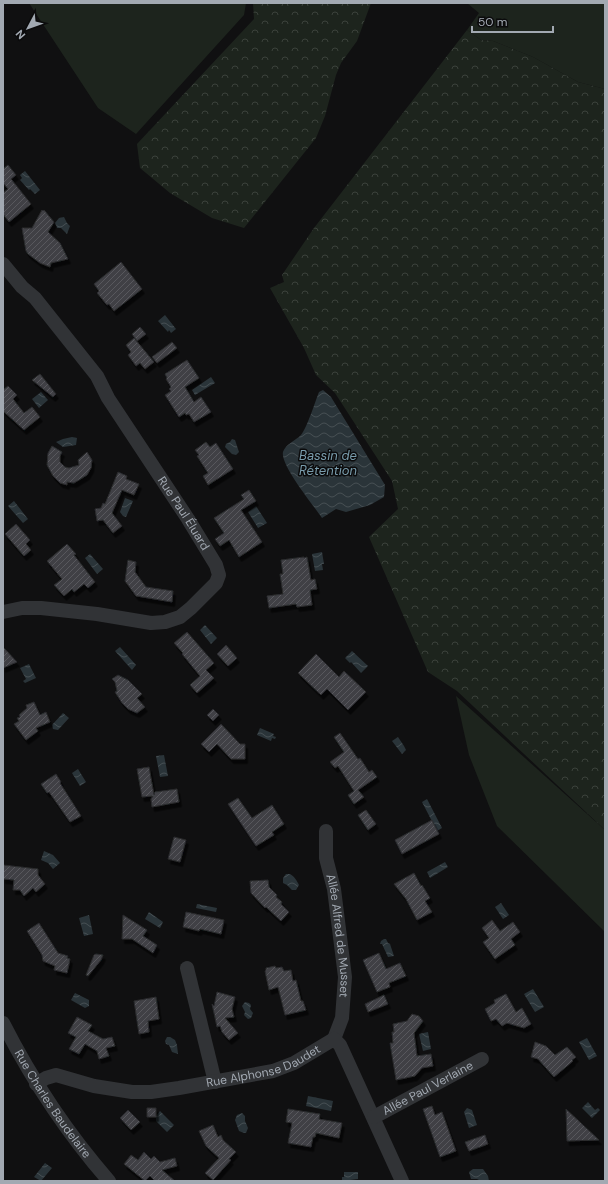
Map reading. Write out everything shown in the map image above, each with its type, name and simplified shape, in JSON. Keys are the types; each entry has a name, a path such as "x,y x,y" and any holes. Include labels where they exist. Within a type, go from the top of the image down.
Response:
{"street":[{"name":"Rue Paul Éluard","path":"3,264 22,287 35,298 97,376 108,398 188,518 216,565 219,575 216,583 191,608 180,617 165,622 151,623 97,614 41,608 22,608 3,612"},
{"name":"Allée Alfred de Musset","path":"326,831 326,858 334,889 345,977 342,1018 334,1039"},
{"path":"187,968 215,1082"},
{"name":"Rue Charles Baudelaire","path":"3,1023 36,1084 57,1116 109,1181"},
{"name":"Rue Alphonse Daudet","path":"36,1084 46,1078 56,1075 112,1090 151,1092 274,1071 294,1063 334,1039 340,1045 402,1181"},
{"name":"Allée Paul Verlaine","path":"374,1117 482,1060"}],"green space":[{"path":"29,3 246,3 244,15 136,134 98,108"},
{"path":"253,3 371,3 357,41 341,63 336,75 325,116 316,138 244,228 212,218 170,193 140,168 137,144 254,19"},
{"path":"467,3 605,3 605,89 578,82 533,57 493,41 481,40 467,30 479,13"},
{"path":"467,30 481,40 493,41 533,57 578,82 605,89 605,830 457,691 428,672 369,537 398,509 392,481 335,393 316,375 304,348 270,288 284,282 282,275 314,228"},
{"path":"456,696 605,830 605,932 497,826 469,755"}],"water":[{"path":"25,171 40,190 35,194 20,180 22,178 20,175"},
{"path":"64,217 70,226 67,234 61,228 57,228 55,223 59,218"},
{"path":"165,315 176,329 171,333 169,330 168,332 158,321"},
{"path":"211,377 215,383 195,395 192,390"},
{"name":"Bassin de Rétention","path":"323,390 331,397 385,485 384,497 370,505 346,512 336,509 322,518 292,475 283,458 283,452 286,447 303,432 319,392"},
{"path":"41,392 48,400 39,408 32,399"},
{"path":"72,437 77,438 76,445 63,447 56,442 63,439"},
{"path":"232,439 235,440 239,452 236,455 232,454 225,447 226,444"},
{"path":"125,498 133,501 126,517 120,512"},
{"path":"14,501 28,519 23,523 8,506"},
{"path":"256,506 267,523 258,528 248,512"},
{"path":"322,552 324,564 322,564 323,570 315,571 312,554"},
{"path":"90,554 103,569 97,574 85,558"},
{"path":"205,625 217,638 211,644 200,630"},
{"path":"120,647 136,665 132,670 115,651"},
{"path":"352,651 368,666 361,673 345,658"},
{"path":"29,664 36,678 25,683 23,681 26,679 20,668"},
{"path":"63,713 69,718 58,730 53,729 52,725"},
{"path":"260,728 274,734 273,736 276,737 275,739 272,738 271,741 257,735"},
{"path":"398,737 406,750 402,754 392,741"},
{"path":"164,755 168,776 160,777 156,756"},
{"path":"78,769 86,782 80,786 72,773"},
{"path":"427,799 442,828 437,831 422,802"},
{"path":"44,851 53,855 60,863 53,869 48,863 41,860"},
{"path":"445,862 448,867 430,878 427,872"},
{"path":"286,874 290,874 296,880 299,885 296,890 292,890 283,883 283,878"},
{"path":"501,903 509,915 503,919 495,907"},
{"path":"197,904 217,908 216,912 196,908"},
{"path":"149,912 163,922 160,928 145,919"},
{"path":"89,915 93,934 84,936 79,918"},
{"path":"384,939 386,939 390,944 394,956 388,957 382,944 380,944"},
{"path":"533,989 544,1007 535,1012 524,994"},
{"path":"75,993 89,1000 89,1006 85,1008 71,1000"},
{"path":"245,1002 251,1005 250,1009 253,1013 251,1018 248,1019 244,1015 245,1012 242,1006"},
{"path":"428,1032 431,1049 423,1051 419,1034"},
{"path":"167,1037 175,1040 178,1054 172,1052 169,1045 166,1044 165,1041"},
{"path":"587,1038 597,1056 589,1060 579,1042"},
{"path":"308,1096 333,1101 331,1111 306,1106"},
{"path":"588,1102 595,1110 598,1108 600,1110 592,1118 582,1108"},
{"path":"467,1108 472,1110 477,1125 469,1128 464,1112"},
{"path":"160,1111 174,1125 167,1132 156,1121 156,1116"},
{"path":"242,1113 245,1116 245,1121 248,1128 246,1133 239,1131 235,1120 237,1115"},
{"path":"45,1163 52,1168 41,1181 34,1177"},
{"path":"473,1169 483,1169 488,1176 489,1181 471,1179 469,1172"},
{"path":"344,1172 358,1172 358,1179 342,1181"}],"building":[{"path":"8,165 16,175 11,179 31,204 9,222 3,214 3,193 8,189 4,184 3,185 3,169"},
{"path":"42,210 44,210 54,222 48,232 60,243 68,259 51,263 50,267 40,263 28,254 26,251 22,228 32,228"},
{"path":"121,262 142,289 114,311 97,293 99,291 94,284"},
{"path":"140,327 146,334 137,341 132,334"},
{"path":"134,338 154,362 145,369 140,363 136,366 128,355 131,352 126,345"},
{"path":"172,342 177,348 157,363 152,357"},
{"path":"187,360 199,378 185,387 194,402 201,397 211,412 194,422 189,414 186,415 185,413 179,417 165,395 171,391 169,389 171,387 165,374"},
{"path":"40,374 56,394 53,397 32,380"},
{"path":"8,386 17,395 13,399 24,413 32,407 40,417 24,430 3,411 3,390"},
{"path":"206,442 210,447 216,443 233,469 208,485 203,476 208,473 197,456 199,455 195,450"},
{"path":"52,446 62,452 60,462 65,467 69,468 79,465 78,460 87,452 92,460 91,468 87,475 74,483 67,482 67,485 60,483 53,476 47,465 48,453"},
{"path":"118,472 127,476 126,479 139,484 134,495 122,490 112,513 122,526 113,533 103,520 97,521 95,509 101,508 103,503 105,504"},
{"path":"249,490 256,501 241,510 262,542 239,557 229,540 220,546 215,539 224,533 214,518 244,499 241,495"},
{"path":"16,524 30,540 26,544 31,550 24,556 5,534"},
{"path":"67,544 76,554 74,555 95,582 88,588 84,584 74,592 72,589 64,596 54,585 62,579 47,561"},
{"path":"307,557 311,580 315,579 317,589 310,590 312,605 297,607 296,604 269,608 267,596 283,594 280,574 283,574 281,560"},
{"path":"128,560 136,562 135,572 146,587 173,591 172,602 136,596 125,581"},
{"path":"187,632 214,663 206,670 214,678 197,693 190,685 200,676 174,643"},
{"path":"226,645 237,658 228,666 217,654"},
{"path":"3,647 17,662 3,668"},
{"path":"316,654 339,677 344,671 366,692 348,710 327,689 321,695 298,673"},
{"path":"118,675 128,680 142,694 137,698 145,707 137,713 128,709 115,692 117,691 115,682 112,679"},
{"path":"34,702 40,715 46,712 50,722 36,728 38,731 26,740 14,724 19,721 17,718 20,717 19,715 27,708 26,705"},
{"path":"213,709 219,715 213,721 207,715"},
{"path":"221,724 240,744 245,744 245,759 231,759 217,744 209,752 201,744"},
{"path":"340,733 358,759 360,758 369,772 372,770 377,777 358,790 364,797 354,804 348,795 354,791 338,766 335,768 330,762 344,752 334,737"},
{"path":"149,767 154,795 155,792 177,789 179,802 152,807 151,799 153,796 142,797 137,769"},
{"path":"56,774 81,816 70,822 49,792 47,793 41,784"},
{"path":"238,798 252,818 272,805 284,824 272,832 274,835 256,846 228,804"},
{"path":"366,810 376,824 368,830 358,815"},
{"path":"432,820 439,834 402,854 395,840"},
{"path":"174,837 186,840 180,862 168,859"},
{"path":"3,865 38,869 38,875 45,884 36,892 33,888 24,896 20,890 13,890 14,880 3,879"},
{"path":"414,873 430,898 425,901 432,912 417,920 406,899 394,884"},
{"path":"268,880 269,887 277,895 276,897 282,902 281,904 289,912 281,921 266,907 265,908 251,893 250,881"},
{"path":"186,912 224,920 221,934 183,927"},
{"path":"123,915 147,930 143,936 157,945 153,953 132,939 122,939"},
{"path":"492,920 500,931 513,922 520,932 511,939 515,945 495,959 483,942 489,938 482,928"},
{"path":"39,923 58,953 68,956 67,958 70,959 67,973 54,970 55,966 43,961 42,955 27,931"},
{"path":"379,953 386,969 400,963 406,976 389,983 390,987 377,992 363,960"},
{"path":"94,955 103,955 101,960 88,976 86,975"},
{"path":"275,966 276,968 282,967 284,971 291,970 293,981 296,980 301,1001 303,1001 306,1010 285,1015 278,987 269,990 265,971 266,968"},
{"path":"217,992 235,997 232,1009 234,1017 225,1018 238,1033 229,1040 222,1032 220,1026 217,1027 212,1004 214,1006"},
{"path":"506,994 516,1012 522,1008 531,1024 524,1028 507,1023 502,1026 496,1019 491,1021 485,1009 495,1003 494,1000"},
{"path":"384,995 388,1004 368,1012 365,1004"},
{"path":"156,997 159,1019 148,1021 149,1032 139,1034 134,1001"},
{"path":"412,1014 419,1016 423,1021 414,1033 417,1056 431,1054 433,1066 422,1068 415,1076 396,1080 390,1043 393,1043 393,1024 407,1021"},
{"path":"77,1017 92,1025 88,1031 103,1039 112,1037 115,1046 106,1048 109,1056 99,1059 97,1051 85,1044 79,1054 69,1049 76,1037 68,1033"},
{"path":"535,1042 546,1046 555,1055 567,1047 576,1057 554,1077 538,1059 531,1057"},
{"path":"432,1106 435,1115 442,1112 456,1151 440,1157 423,1109"},
{"path":"147,1108 156,1108 156,1117 147,1117"},
{"path":"288,1109 320,1114 319,1119 342,1123 339,1138 316,1133 315,1137 313,1137 311,1147 288,1143 292,1123 286,1122"},
{"path":"566,1109 599,1140 567,1141"},
{"path":"128,1110 140,1122 131,1130 120,1118"},
{"path":"213,1125 218,1137 221,1135 223,1140 236,1152 229,1159 231,1160 213,1180 205,1173 219,1158 206,1146 199,1131"},
{"path":"485,1135 488,1144 469,1151 465,1142"},
{"path":"144,1152 151,1159 154,1156 160,1162 175,1158 177,1166 162,1170 175,1181 155,1181 150,1176 145,1181 124,1164 131,1155 138,1160"}]}
